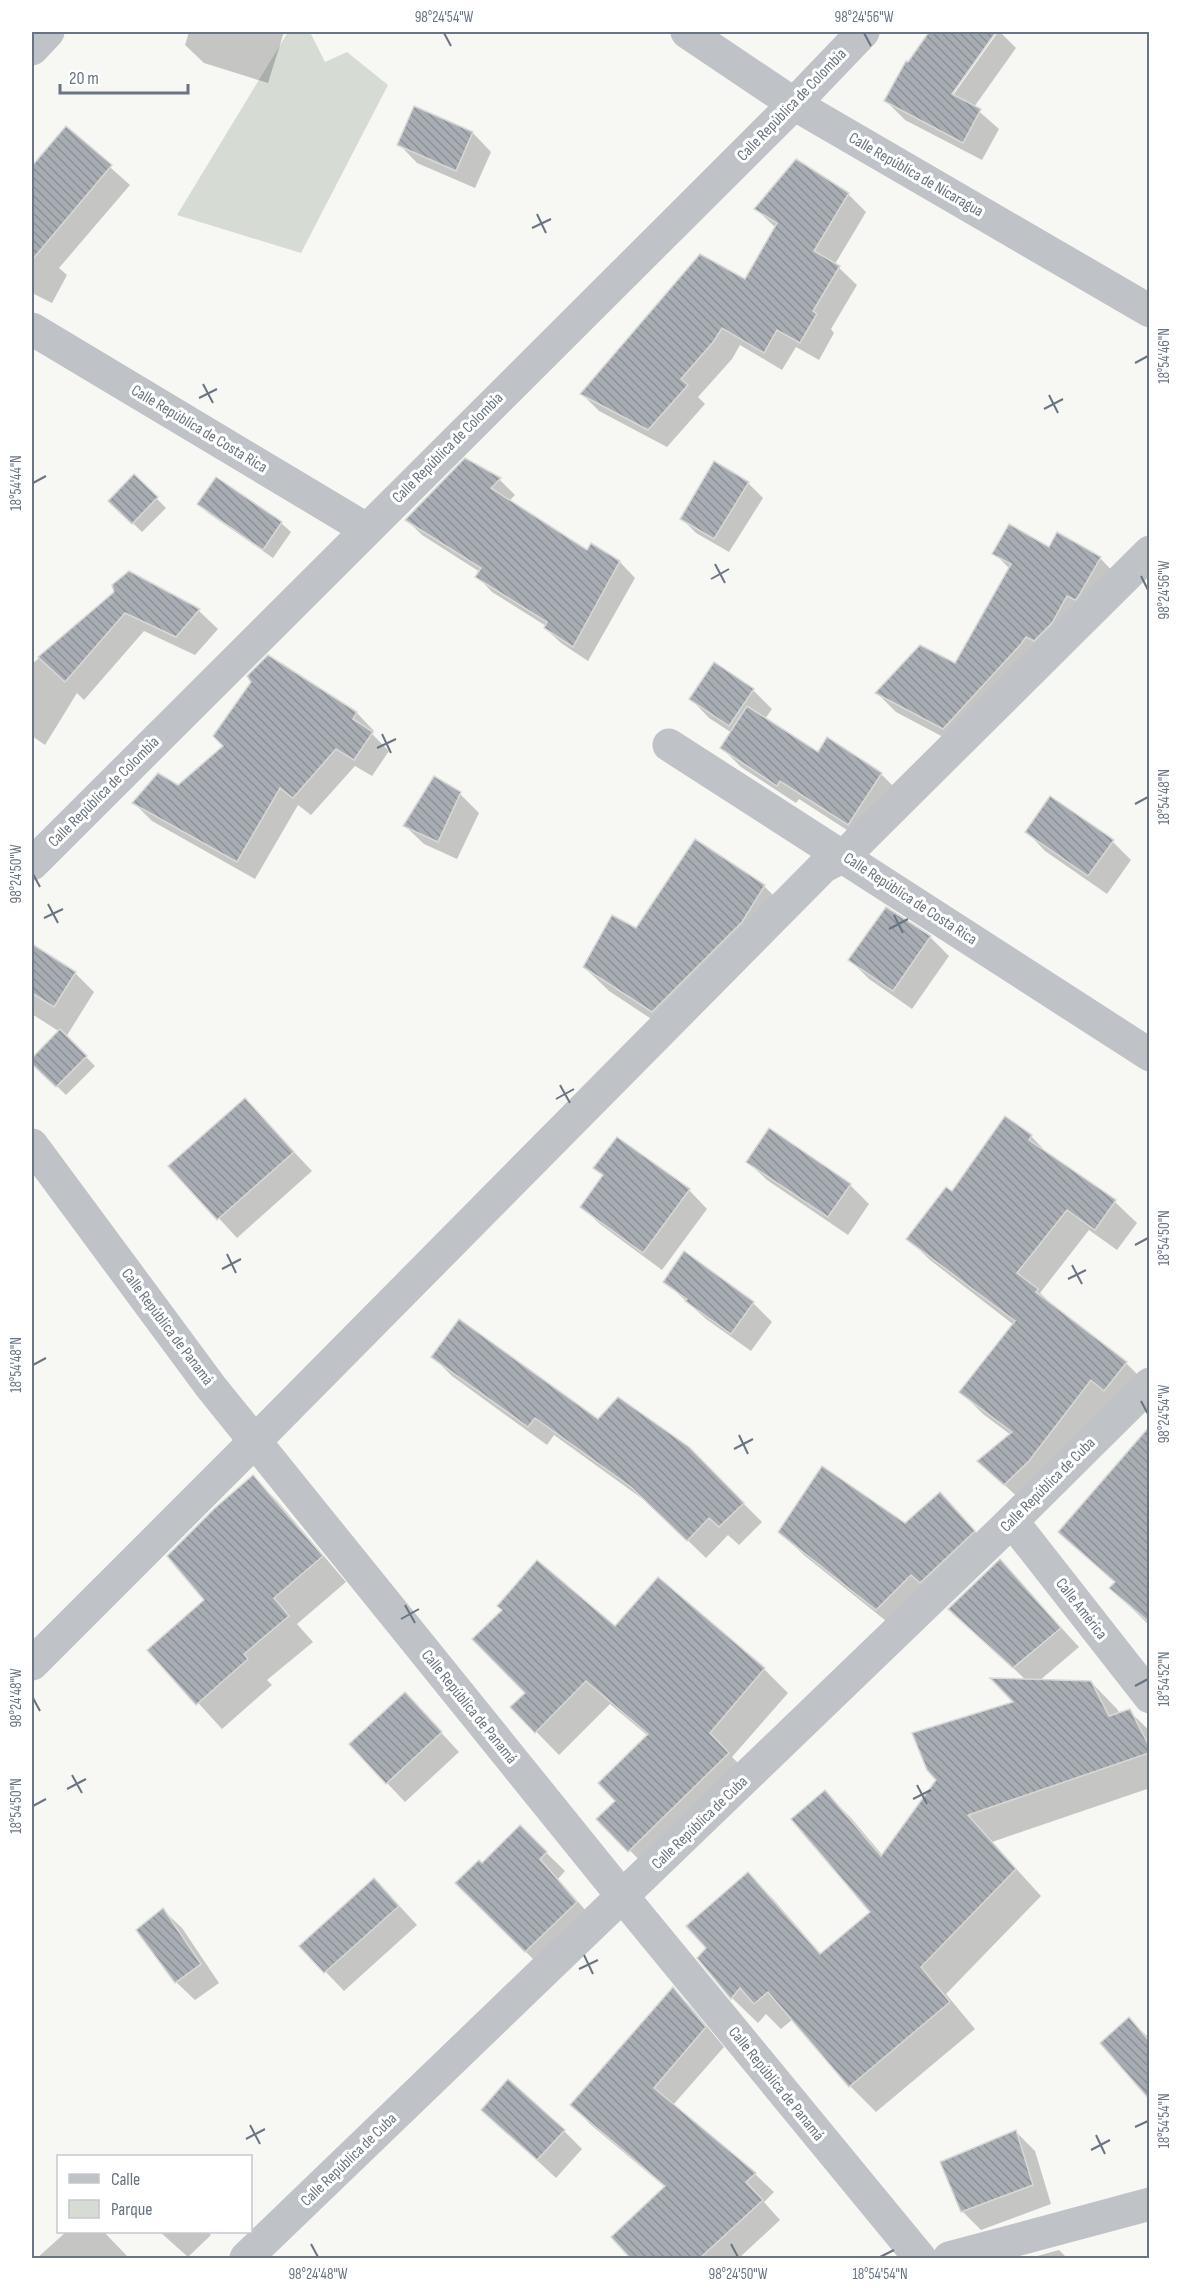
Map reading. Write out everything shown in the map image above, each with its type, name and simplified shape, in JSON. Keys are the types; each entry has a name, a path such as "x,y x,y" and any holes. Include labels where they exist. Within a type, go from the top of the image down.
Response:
{"street":[{"path":"32,49 48,32"},
{"name":"Calle República de Nicaragua","path":"687,32 794,104 1149,311"},
{"name":"Calle República de Colombia","path":"32,864 794,104 863,32"},
{"name":"Calle República de Costa Rica","path":"32,329 366,529"},
{"path":"32,1664 255,1442 823,867 844,856 1149,552"},
{"name":"Calle República de Costa Rica","path":"669,745 1149,1055"},
{"name":"Calle República de Panamá","path":"32,1145 211,1387 623,1898 920,2259"},
{"name":"Calle República de Cuba","path":"258,2254 1012,1521 1144,1399"},
{"name":"Calle América","path":"1012,1521 1149,1697"},
{"path":"949,2259 1149,2204"}],"green space":[{"path":"288,32 310,32 325,62 347,52 388,85 301,253 177,215"}],"building":[{"path":"929,32 996,32 952,94 981,109 963,143 884,101 906,61 908,62"},
{"path":"414,106 473,132 456,171 397,145"},
{"path":"66,126 112,165 32,260 32,166"},
{"path":"796,159 849,193 814,251 840,266 813,311 817,314 800,343 777,330 764,353 722,328 714,341 681,379 688,385 648,430 580,394 700,254 745,279 777,223 754,209"},
{"path":"465,458 501,478 491,488 587,550 591,543 620,561 573,647 544,628 547,622 475,577 481,568 405,520"},
{"path":"714,461 749,482 714,539 680,519"},
{"path":"134,474 158,497 132,524 108,501"},
{"path":"216,477 282,522 263,550 197,504"},
{"path":"1009,524 1049,547 1057,532 1101,557 1078,597 1075,600 1067,596 1052,623 1034,641 1026,637 943,729 875,693 920,645 955,663 1011,564 992,554"},
{"path":"129,571 200,609 176,637 125,613 65,682 38,657 114,592 112,585"},
{"path":"268,655 357,712 353,719 373,732 354,760 336,749 293,798 280,788 237,862 132,803 158,773 178,785 223,746 213,736 251,682 247,676"},
{"path":"714,662 754,689 729,726 689,699"},
{"path":"747,706 818,752 827,737 882,773 848,825 780,781 777,786 720,748"},
{"path":"434,776 461,792 438,842 403,826"},
{"path":"1050,796 1114,840 1088,876 1025,832"},
{"path":"695,839 765,885 742,922 652,1012 583,967 612,915 636,928"},
{"path":"886,907 931,936 893,991 848,960"},
{"path":"32,944 76,972 54,1007 32,993"},
{"path":"60,1029 87,1056 56,1087 32,1064 32,1058"},
{"path":"245,1098 294,1152 217,1220 168,1166"},
{"path":"1005,1116 1032,1135 1029,1140 1116,1200 1095,1230 1067,1210 1017,1273 1038,1289 1036,1292 1127,1362 1104,1391 1091,1380 1029,1461 1004,1485 977,1461 1012,1432 959,1392 1015,1321 906,1239 946,1187 952,1191"},
{"path":"769,1128 851,1184 828,1217 746,1162"},
{"path":"617,1137 690,1189 643,1253 580,1207 603,1175 593,1168"},
{"path":"684,1251 754,1302 731,1334 663,1282"},
{"path":"459,1319 598,1419 618,1397 689,1447 744,1503 719,1527 709,1518 687,1541 631,1487 535,1418 528,1427 431,1357"},
{"path":"1149,1427 1149,1622 1109,1588 1115,1582 1058,1532"},
{"path":"822,1466 905,1523 940,1492 975,1531 920,1583 911,1575 876,1610 778,1532"},
{"path":"253,1475 323,1556 274,1598 289,1616 244,1654 248,1659 196,1705 147,1650 204,1600 167,1556 215,1508"},
{"path":"1000,1559 1061,1628 1013,1668 948,1609"},
{"path":"537,1560 615,1626 658,1577 765,1668 710,1733 729,1753 628,1852 596,1819 615,1801 598,1783 648,1734 586,1681 535,1733 510,1707 525,1693 472,1639 502,1610 497,1606"},
{"path":"990,1678 1091,1681 1109,1716 1130,1709 1149,1746 1149,1753 968,1815 1016,1869 921,1967 950,2002 849,2087 768,1992 754,2004 740,1988 731,1999 697,1958 706,1948 686,1926 748,1872 820,1954 870,1912 791,1819 825,1790 881,1856 936,1780 927,1770 912,1733 1013,1702"},
{"path":"405,1692 442,1732 386,1784 349,1744"},
{"path":"520,1825 547,1852 540,1859 577,1902 525,1952 455,1883 479,1860 482,1863"},
{"path":"374,1878 399,1906 324,1973 299,1946"},
{"path":"163,1908 201,1964 175,1983 136,1930"},
{"path":"673,1987 706,2027 654,2088 756,2173 746,2182 763,2200 699,2259 631,2259 611,2237 665,2186 570,2105"},
{"path":"1129,2017 1149,2041 1149,2099 1100,2043"},
{"path":"508,2079 565,2130 537,2160 481,2110"},
{"path":"1016,2130 1033,2185 961,2212 940,2162"}]}
